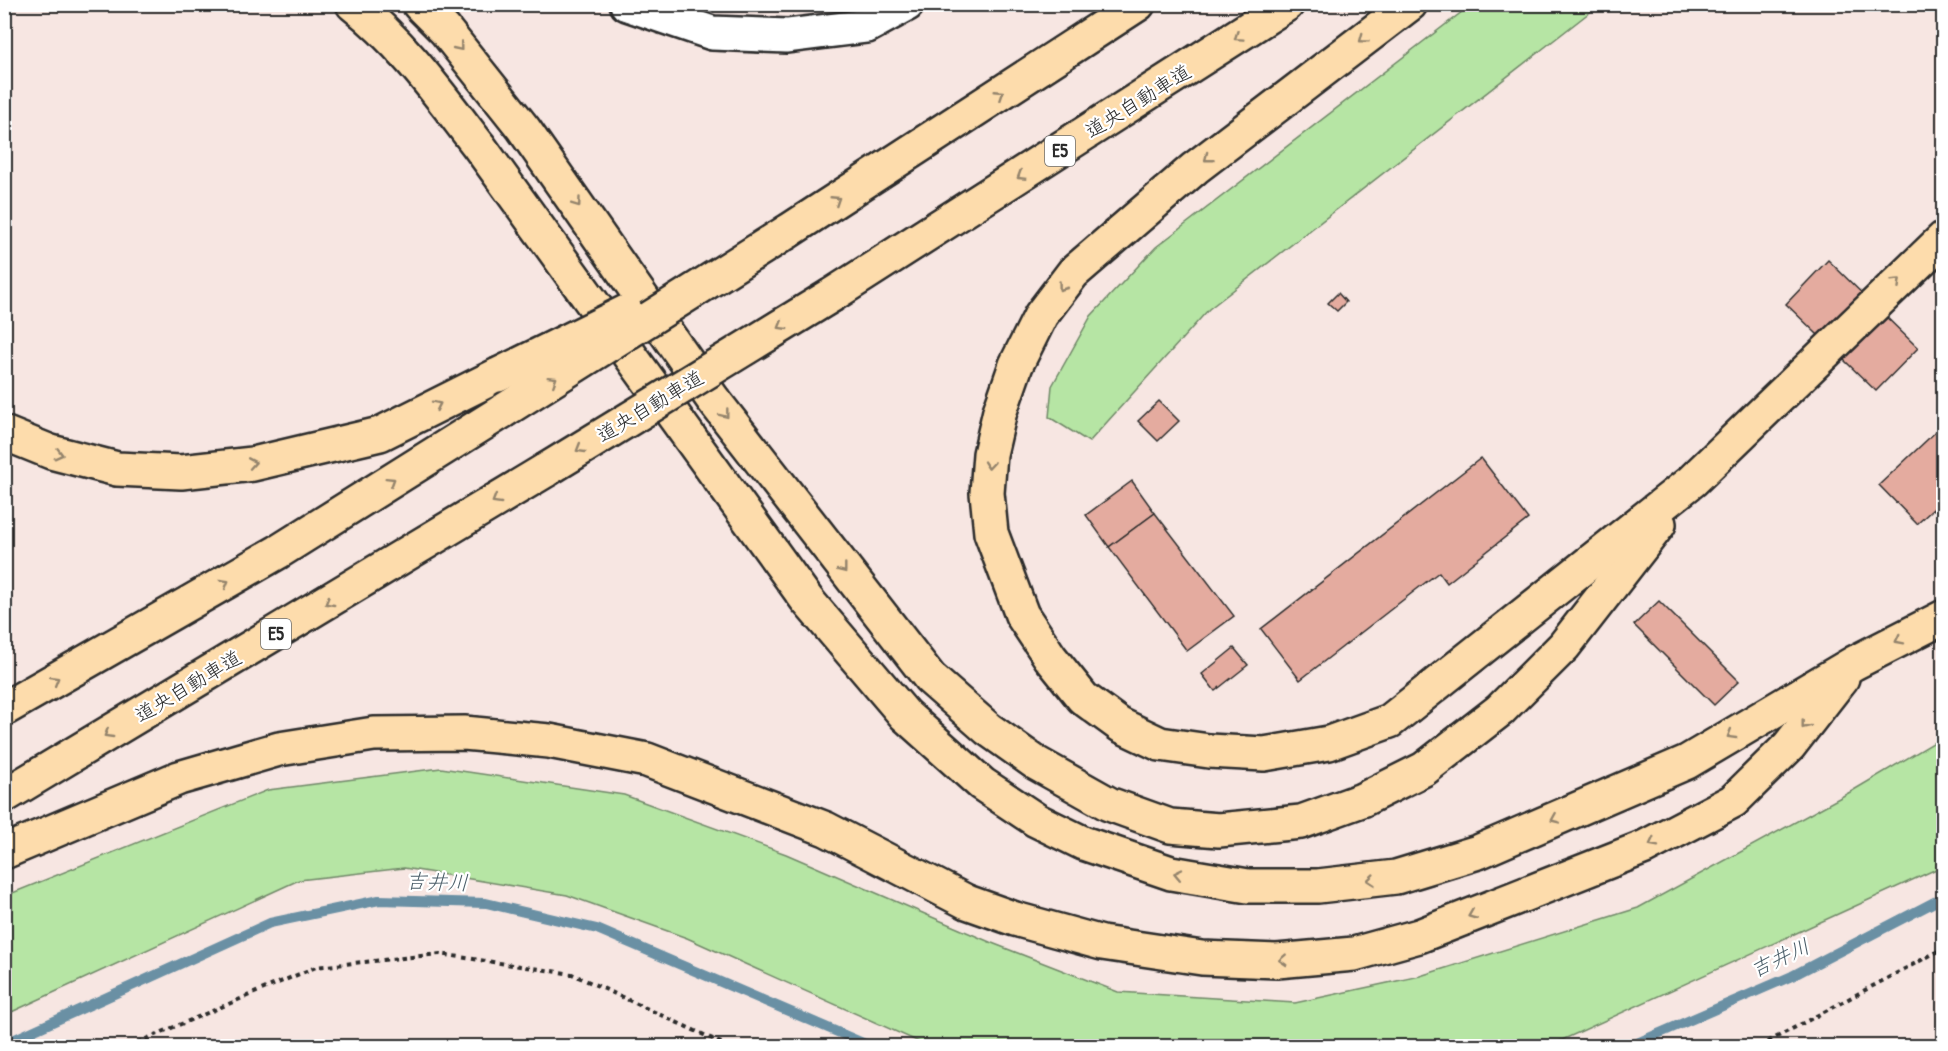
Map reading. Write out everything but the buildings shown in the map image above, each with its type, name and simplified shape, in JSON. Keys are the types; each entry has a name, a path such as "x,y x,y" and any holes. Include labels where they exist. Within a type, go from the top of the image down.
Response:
{"highway":[{"path":"353,4 372,19 427,79 473,138 807,600 905,715 982,784 1036,820 1083,843 1171,873 1248,886 1318,886 1396,877 1478,852 1687,762 1854,663 1944,616"},
{"path":"419,4 445,30 523,128 712,398 930,678 988,729 1036,763 1109,804 1170,826 1219,830 1301,822 1362,800 1424,769 1500,710 1564,646 1692,482"},
{"path":"4,709 278,552 787,232 1138,4"},
{"name":"道央自動車道","path":"4,796 832,295 1287,4"},
{"path":"1410,4 1282,100 1119,231 1073,273 1041,315 1016,365 1000,411 990,454 987,493 991,533 1022,615 1050,657 1083,698 1120,725 1160,744 1209,751 1264,754 1329,744 1390,721 1692,482 1944,238"},
{"path":"4,433 51,452 117,469 180,472 242,465 380,434 787,232"},
{"path":"4,852 179,778 279,749 374,734 464,733 549,741 647,760 826,829 967,902 1015,919 1102,943 1203,958 1277,961 1354,954 1419,936 1645,847 1733,801 1789,746 1854,663"}],"street":[{"path":"627,4 712,33 787,36 867,26 907,4"}],"path":[{"path":"1760,1047 1944,948"},
{"path":"129,1047 316,967 440,954 572,974 729,1047"}],"green space":[{"path":"1471,5 1599,5 1209,309 1089,442 1049,417 1052,386 1091,316 1156,247"},
{"path":"1943,737 1943,866 1549,1046 928,1046 687,938 567,895 404,868 299,880 5,1015 5,896 268,790 441,768 624,795 786,854 992,943 1118,992 1295,1003 1420,976 1638,908 1852,791"}],"waterway":[{"name":"吉井川","path":"1630,1046 1792,976 1944,897"},
{"name":"吉井川","path":"4,1044 270,923 379,900 486,903 597,929 870,1046"}]}
